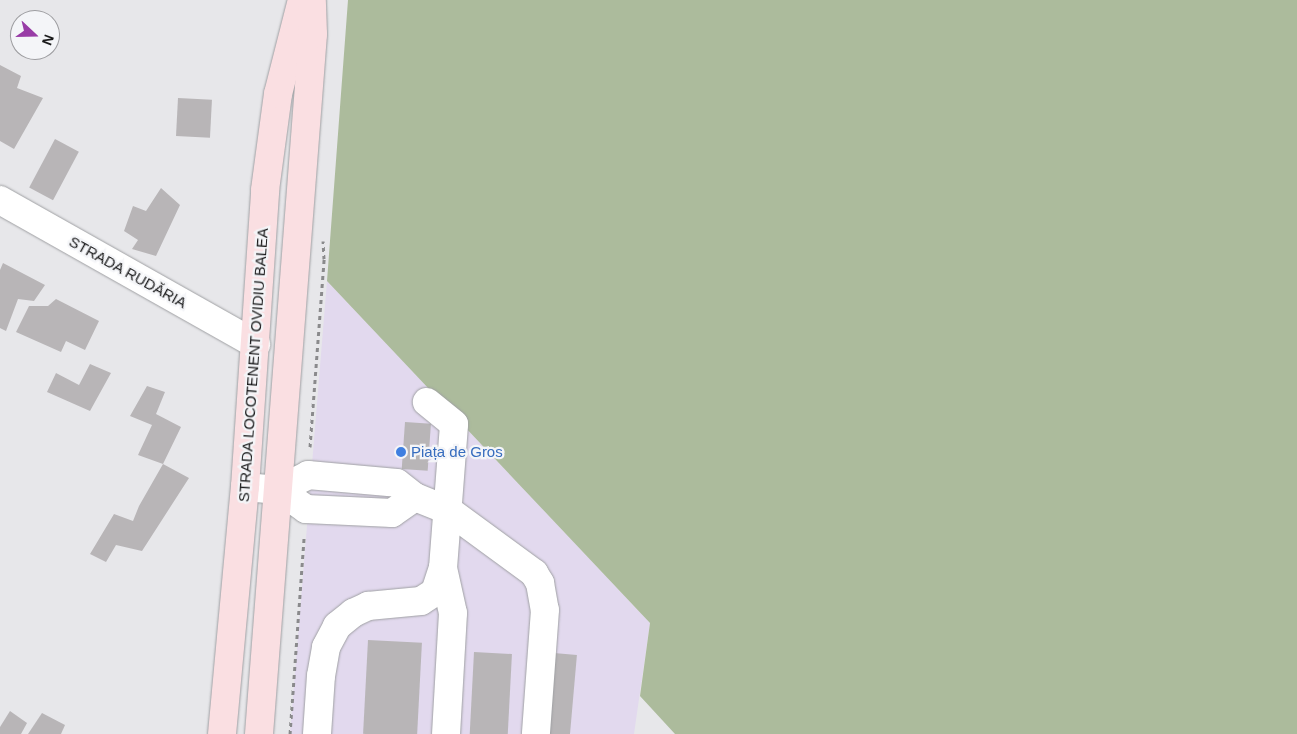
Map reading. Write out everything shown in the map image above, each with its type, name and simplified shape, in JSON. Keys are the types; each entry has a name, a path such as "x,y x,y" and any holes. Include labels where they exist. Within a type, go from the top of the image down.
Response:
{"main road":[{"name":"STRADA LOCOTENENT OVIDIU BALEA","path":"222,734 245,488 265,190 278,94 302,0"},
{"path":"259,734 279,490 312,34 312,0"}],"street":[{"name":"STRADA RUDĂRIA","path":"0,200 256,344"},
{"path":"317,734 321,676 326,647 337,626 353,612 368,606 421,601 435,592 443,568 454,424 427,402"},
{"path":"245,488 279,490 308,475 397,483 415,497 448,510 534,573 540,583 544,610 536,734"},
{"path":"443,568 453,613 446,734"}],"path":[{"path":"290,734 304,538"}],"shaded area":[{"name":"Piața de Gros","path":"327,281 650,623 634,734 290,734"}],"green space":[{"path":"348,0 1297,0 1297,734 675,734 640,696 650,623 327,281"}],"building":[{"path":"0,65 21,76 17,88 43,98 14,149 0,141"},
{"path":"178,98 212,100 210,138 176,136"},
{"path":"55,139 79,152 53,200 29,188"},
{"path":"161,188 180,205 156,256 132,249 138,240 124,231 133,206 146,211"},
{"path":"3,263 45,285 34,301 18,299 6,331 0,328 0,270"},
{"path":"56,299 99,321 85,350 66,341 61,352 16,332 29,306 48,306"},
{"path":"90,364 111,373 90,411 47,392 56,373 79,385"},
{"path":"147,386 165,392 156,414 181,427 163,464 138,455 152,425 130,416"},
{"path":"405,422 431,424 428,471 402,469"},
{"path":"163,464 189,478 142,551 116,545 106,562 90,554 114,514 133,521 139,506"},
{"path":"368,640 422,643 417,734 363,734"},
{"path":"474,652 512,654 508,734 470,734"},
{"path":"554,653 577,655 570,734 547,734"},
{"path":"10,711 27,723 21,734 0,734 0,727"},
{"path":"42,713 65,725 61,734 28,734"}],"place":[{"name":"Piața de Gros","path":"401,452"}]}
